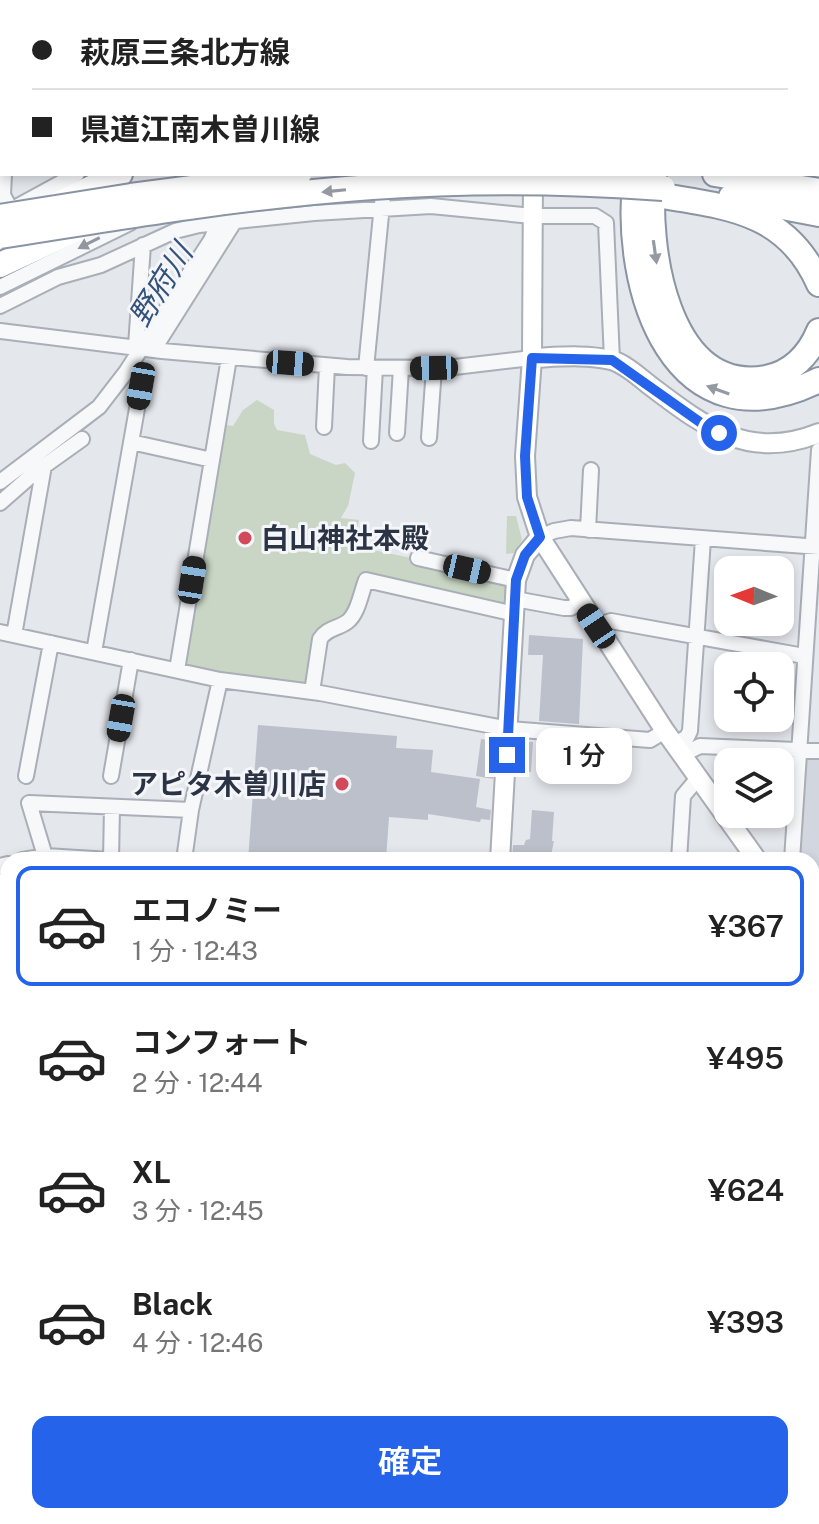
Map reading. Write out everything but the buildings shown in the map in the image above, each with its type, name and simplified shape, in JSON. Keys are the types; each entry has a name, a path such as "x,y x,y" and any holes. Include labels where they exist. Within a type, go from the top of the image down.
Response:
{"highway":[{"path":"0,234 116,176"},
{"path":"2,208 185,176"},
{"path":"0,265 192,176"},
{"path":"2,208 131,196 284,176"},
{"path":"636,176 635,241 646,303 670,353 686,372 704,385 740,397 778,396 819,380"},
{"path":"727,176 819,191"},
{"path":"0,234 229,201 429,184 546,182 660,186 819,214"},
{"path":"660,186 766,222 805,255 819,284"},
{"path":"660,186 652,216 659,279 678,331 707,364 741,379 775,376 804,357 819,331"}],"main road":[{"path":"533,176 532,358 525,456 527,497 540,537 579,602 751,852"},
{"path":"532,358 612,360 704,425 735,439 753,443 788,443 819,433"},
{"path":"501,852 516,598 525,555 540,537"}],"street":[{"path":"2,176 2,208 73,176"},
{"path":"0,287 231,176"},
{"path":"371,441 371,368 385,176"},
{"path":"0,306 58,277 101,265 196,219 431,206 532,216 595,216 606,223 612,360"},
{"path":"0,482 99,407 146,348 229,219"},
{"path":"143,245 146,348"},
{"path":"0,331 229,358 327,366 434,368 532,358"},
{"path":"177,670 229,358"},
{"path":"324,427 327,366"},
{"path":"397,433 401,368"},
{"path":"429,438 434,368"},
{"path":"94,652 141,386"},
{"path":"0,503 82,439"},
{"path":"131,442 212,460"},
{"path":"793,852 819,450"},
{"path":"44,466 7,633 220,680 312,692 509,729 700,746 819,751"},
{"path":"588,530 591,470"},
{"path":"540,537 571,528 815,547"},
{"path":"674,743 687,737 690,731 703,539"},
{"path":"418,558 516,598"},
{"path":"312,692 320,639 324,632 354,615 366,580 516,598 564,608 571,608 579,602"},
{"path":"596,626 611,621 804,656"},
{"path":"26,776 51,643"},
{"path":"111,776 131,660"},
{"path":"185,852 191,810 220,680"},
{"path":"680,852 683,796 698,778"},
{"path":"44,852 29,803 191,810"},
{"path":"111,852 112,807"}],"shaded area":[{"path":"811,755 819,756 819,852 797,852 805,761"}],"green space":[{"path":"257,400 274,410 277,430 305,435 310,454 336,465 345,463 355,473 348,506 341,518 359,520 354,546 516,580 515,608 358,574 360,589 348,616 328,633 305,691 184,672 218,424 233,426 243,410"},
{"path":"507,516 516,516 522,540 514,553 506,554"}],"waterway":[{"name":"野府川","path":"105,409 127,382"},
{"name":"野府川","path":"49,454 92,421"}],"place":[{"name":"白山神社本殿","path":"245,538"},
{"name":"アピタ木曽川店","path":"342,784"}],"route":[{"path":"507,755 516,580 525,555 540,537 527,497 525,456 532,358 612,360 719,433"}]}
